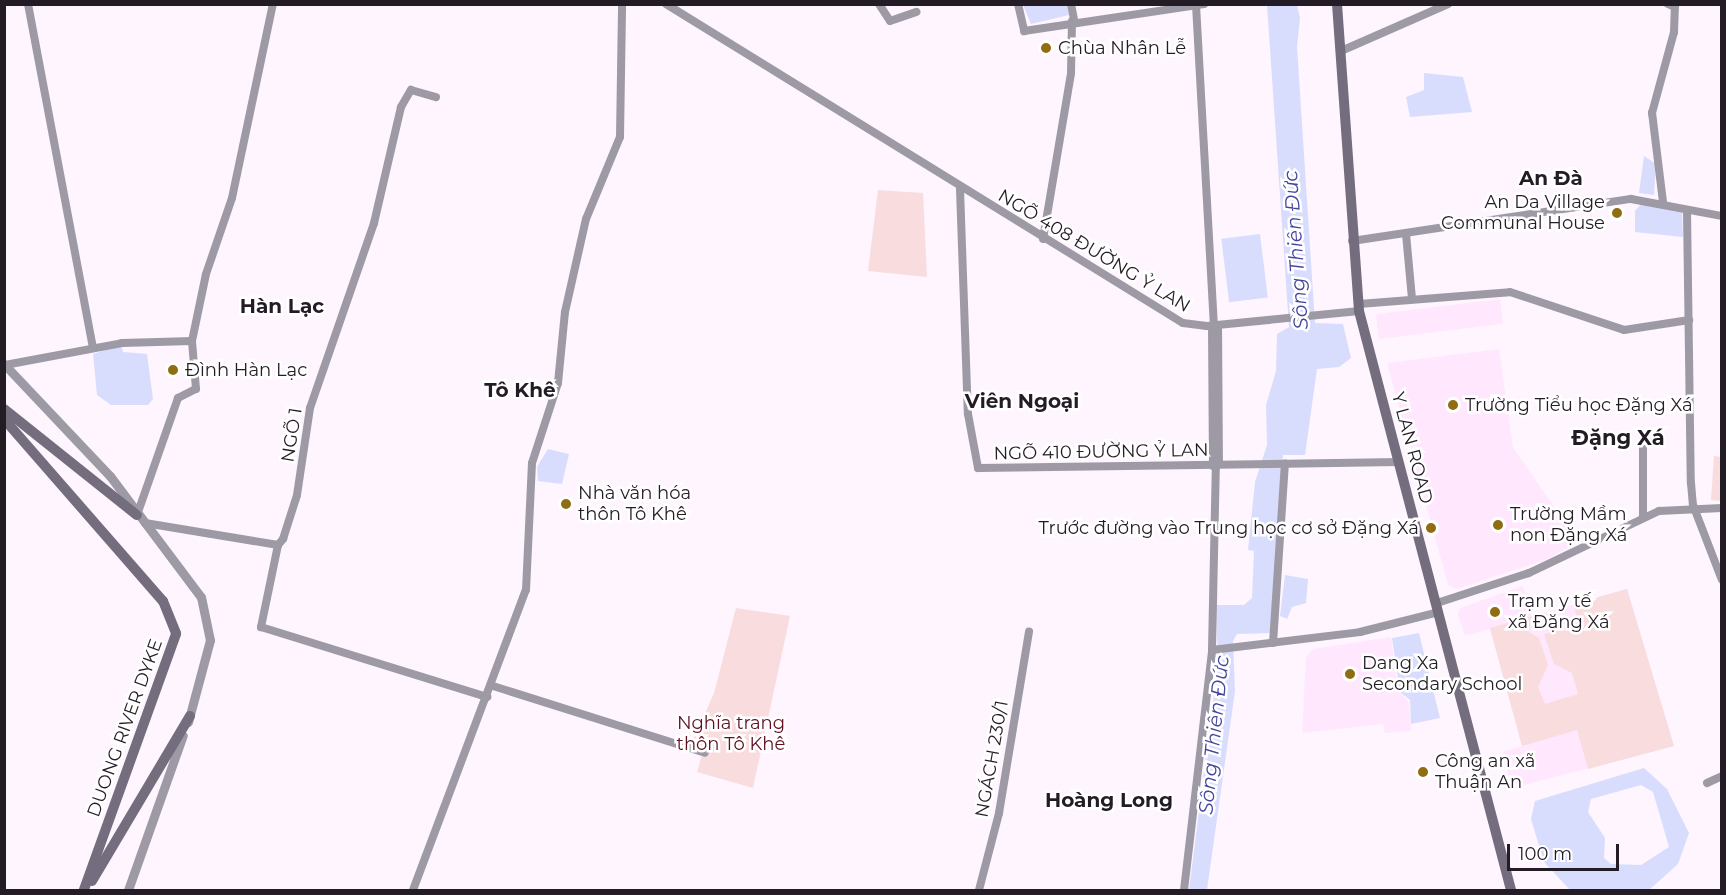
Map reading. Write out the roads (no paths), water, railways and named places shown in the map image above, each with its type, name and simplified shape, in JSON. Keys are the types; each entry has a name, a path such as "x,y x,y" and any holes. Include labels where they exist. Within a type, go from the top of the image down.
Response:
{"main road":[{"name":"Y LAN ROAD","path":"1337,4 1352,241 1359,308 1511,891"},
{"path":"4,409 140,519"},
{"name":"DUONG RIVER DYKE","path":"4,419 163,601 176,634 85,891"},
{"path":"85,891 190,716"}],"street":[{"path":"28,4 93,347"},
{"path":"140,519 178,398 196,389 192,341 206,274 232,198 273,4"},
{"path":"413,891 493,686 528,582 532,463 558,383 576,255 595,191 621,137 622,4"},
{"name":"NGÕ 408 ĐƯỜNG Ỷ LAN","path":"666,4 960,189 1177,320 1215,325 1330,314 1412,299 1520,293 1633,332 1689,320"},
{"path":"879,4 890,21 916,12"},
{"path":"1018,4 1024,31 1073,21 1200,5 1215,325 1216,465 1212,650 1184,891"},
{"path":"1043,239 1071,73 1073,21 1071,4"},
{"path":"1341,51 1448,4"},
{"path":"1663,202 1652,113 1674,32 1675,8 1668,4"},
{"name":"NGÕ 1","path":"278,545 297,495 310,408 374,223 401,107 411,90 436,97"},
{"name":"NGÕ 410 ĐƯỜNG Ỷ LAN","path":"960,189 968,414 976,467 1399,462"},
{"path":"1352,241 1605,201 1663,202 1687,211 1722,216"},
{"path":"1687,211 1693,506 1722,580"},
{"path":"1406,234 1412,299"},
{"path":"5,364 93,347 192,341"},
{"path":"5,364 72,432 201,597 210,640 190,716 128,891"},
{"path":"1643,437 1643,518"},
{"path":"1273,643 1286,463"},
{"path":"1212,650 1360,632 1438,607 1529,573 1643,518 1693,506 1722,508"},
{"path":"140,519 278,545 261,627 487,697"},
{"name":"NGÁCH 230/1","path":"979,891 999,813 1029,631"},
{"path":"493,686 705,753"},
{"path":"1707,783 1722,776"}],"water":[{"path":"1023,5 1067,5 1069,15 1031,24"},
{"name":"Sông Thiên Đức","path":"1267,5 1297,5 1300,18 1297,47 1315,323 1343,324 1351,358 1339,367 1317,369 1305,455 1283,455 1271,633 1237,634 1233,641 1235,691 1207,890 1189,890 1218,661 1216,605 1244,605 1252,598 1254,551 1248,550 1255,482 1267,445 1266,405 1276,371 1277,334 1289,327"},
{"path":"1424,73 1463,77 1472,112 1410,117 1406,97 1424,90"},
{"path":"1644,156 1656,164 1654,195 1639,193"},
{"path":"1641,204 1682,211 1683,237 1635,232 1635,211"},
{"path":"1260,234 1268,298 1229,302 1221,239"},
{"path":"121,345 123,352 147,354 153,399 148,405 111,405 97,395 93,354"},
{"path":"548,449 569,454 562,484 538,481 537,467"},
{"path":"1285,575 1308,579 1306,603 1292,607 1287,619 1280,616"},
{"path":"1419,633 1440,718 1411,724 1410,700 1400,692 1392,638"},
{"path":"1644,768 1667,789 1689,833 1678,864 1649,890 1570,890 1544,862 1531,819 1535,801","holes":["1641,785 1653,792 1669,847 1641,865 1611,864 1604,858 1605,838 1588,812 1591,799"]}],"place":[{"name":"Chùa Nhân Lễ","path":"1046,48"},
{"name":"An Da Village Communal House","path":"1617,213"},
{"name":"Đình Hàn Lạc","path":"173,370"},
{"name":"Trường Tiểu học Đặng Xá","path":"1453,405"},
{"name":"Nhà văn hóa thôn Tô Khê","path":"566,504"},
{"name":"Trường Mầm non Đặng Xá","path":"1498,525"},
{"name":"Trước đường vào Trung học cơ sở Đặng Xá","path":"1431,528"},
{"name":"Trạm y tế xã Đặng Xá","path":"1495,612"},
{"name":"Dang Xa Secondary School","path":"1350,674"},
{"name":"Công an xã Thuận An","path":"1423,772"}],"district":[{"name":"An Đà","path":"1551,178"},
{"name":"Hàn Lạc","path":"282,306"},
{"name":"Tô Khê","path":"520,390"},
{"name":"Viên Ngoại","path":"1022,401"},
{"name":"Đặng Xá","path":"1618,438"},
{"name":"Hoàng Long","path":"1109,800"}],"park label":[{"name":"Nghĩa trang thôn Tô Khê","path":"731,734"}]}
